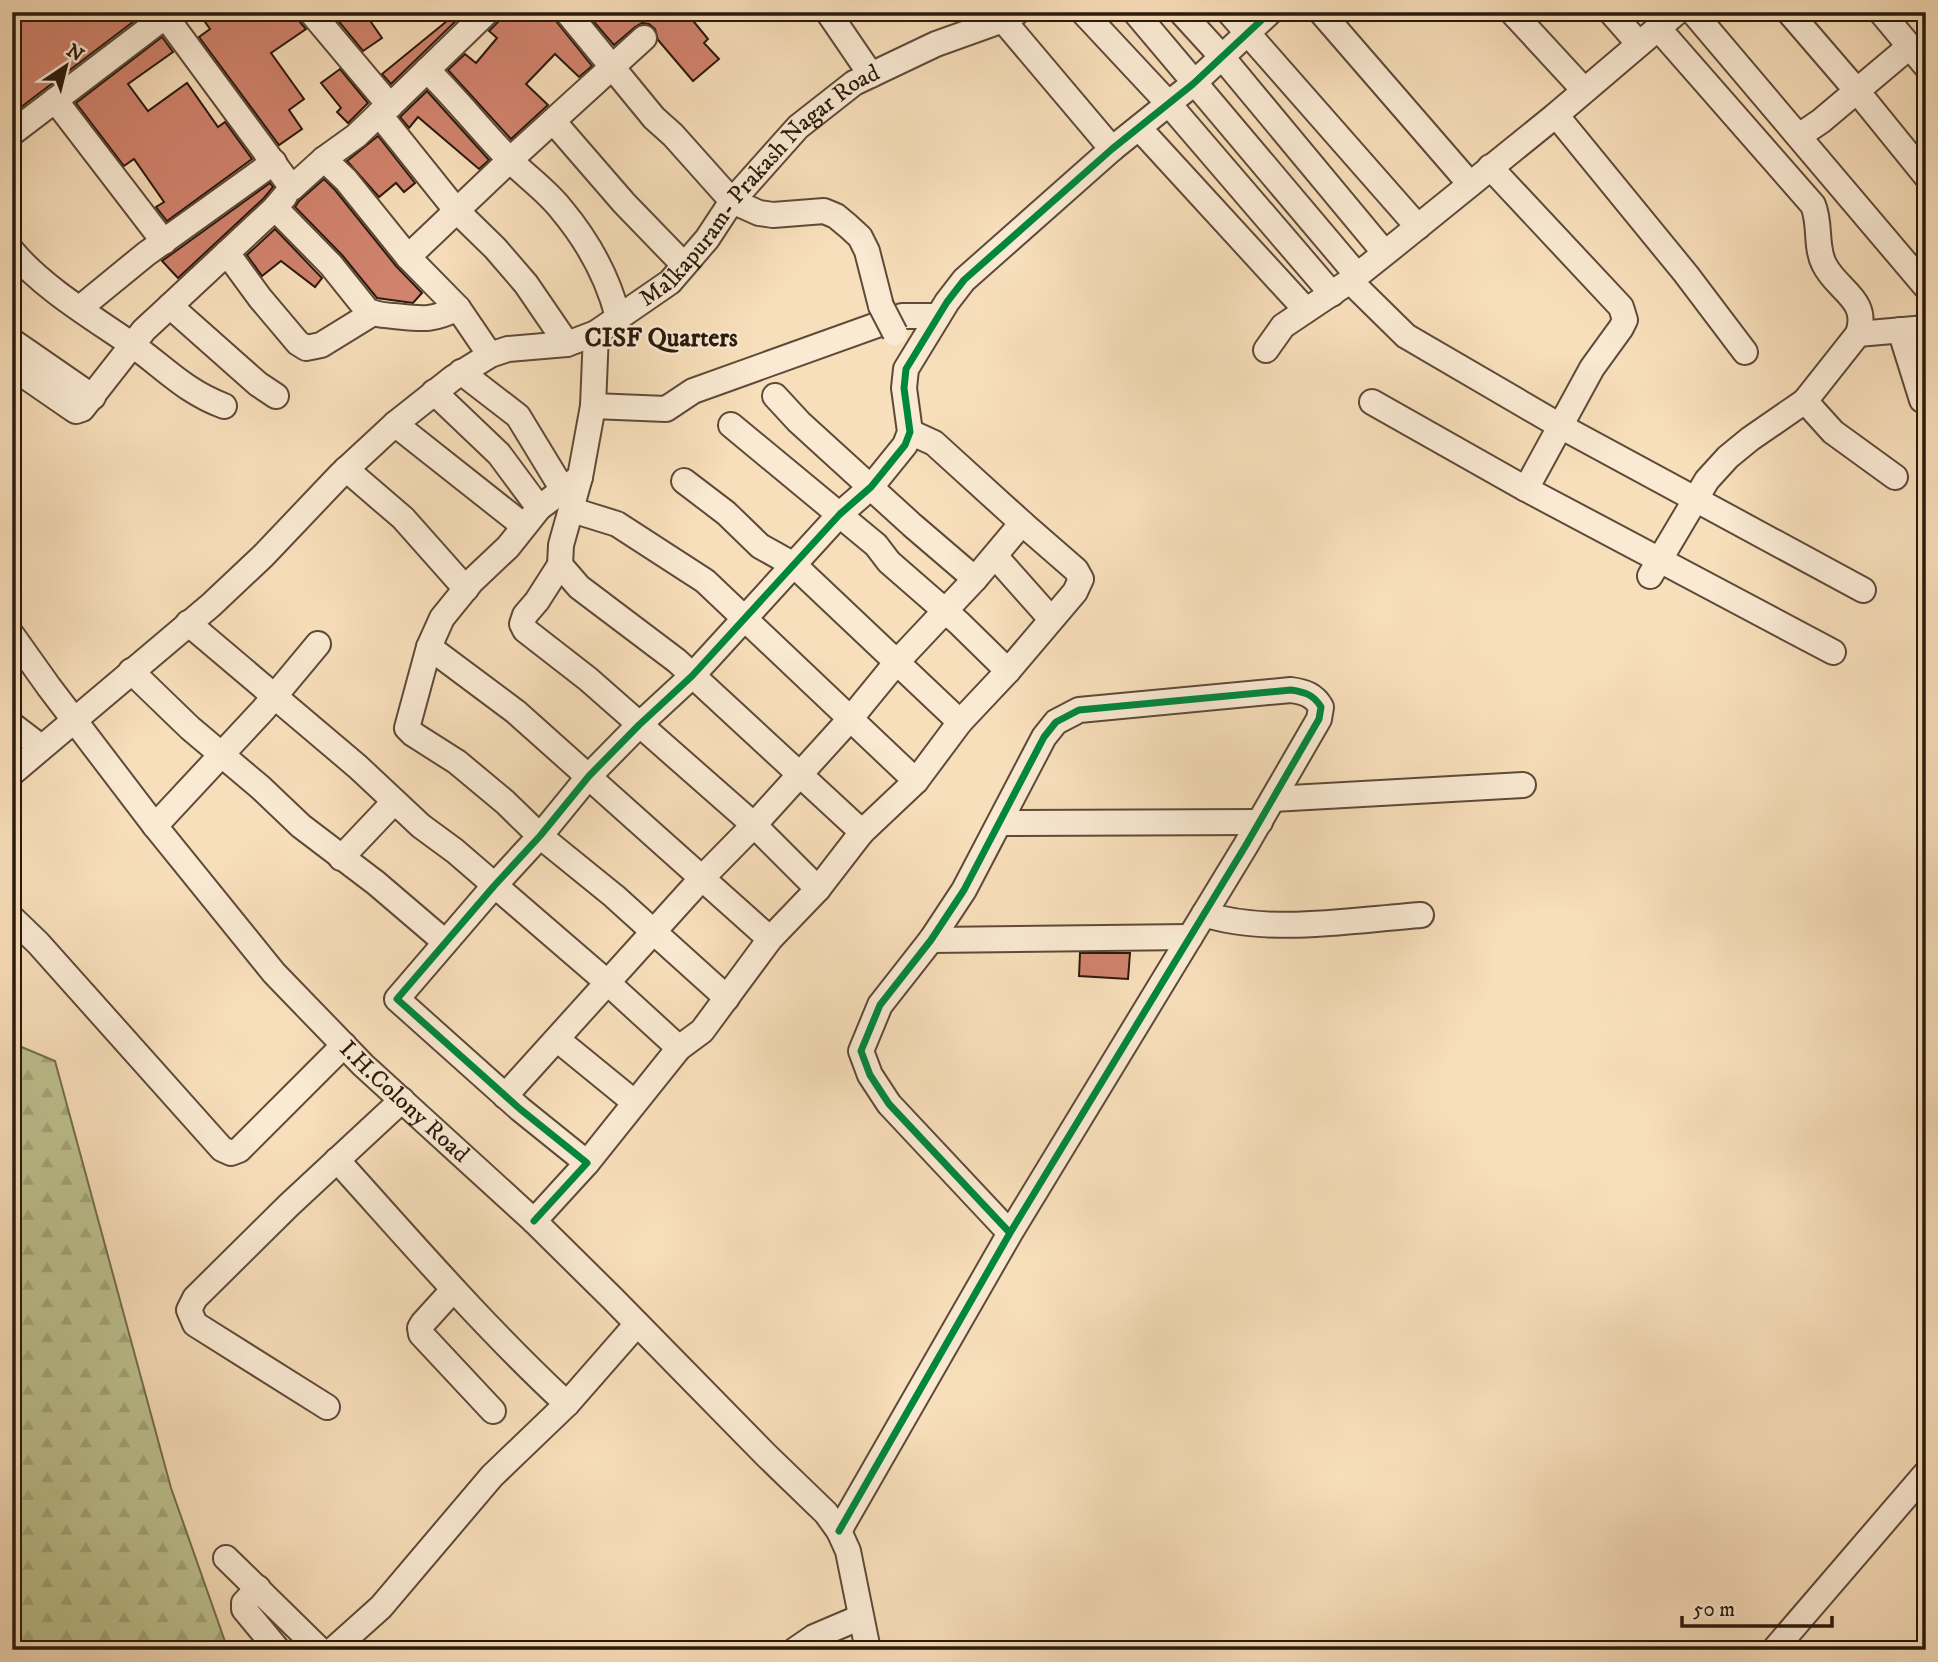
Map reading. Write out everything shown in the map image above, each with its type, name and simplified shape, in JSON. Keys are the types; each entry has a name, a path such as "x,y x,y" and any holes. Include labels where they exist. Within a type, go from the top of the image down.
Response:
{"street":[{"path":"311,12 456,211 495,247 526,284 567,344"},
{"path":"12,367 76,411 82,409 144,330 275,208 292,188 385,110 487,12"},
{"path":"567,12 654,118 673,135 732,201 759,213 773,215 824,211 836,216 860,237 867,251 881,306 895,333 915,354"},
{"path":"828,12 871,75"},
{"path":"1083,12 1168,103 1347,283 1400,332 1562,427 1863,590"},
{"path":"1135,12 1195,82 1347,283"},
{"path":"1181,12 1222,57 1384,253"},
{"path":"1229,12 1418,227"},
{"path":"587,1163 505,1096 397,999 589,776 639,724 692,676 840,514 871,486 905,444 910,432 903,378 942,309 964,280 1112,149 1195,82 1270,12"},
{"path":"1321,12 1470,184"},
{"path":"1511,12 1584,90"},
{"path":"1611,12 1639,44"},
{"path":"1693,12 1926,287"},
{"path":"1789,12 1926,176"},
{"path":"1881,12 1926,66"},
{"path":"1010,16 1112,149"},
{"name":"Malkapuram- Prakash Nagar Road","path":"12,774 159,650 263,556 346,469 434,392 490,355 508,349 567,344 596,333 670,282 707,239 732,201 798,127 854,83 936,44 1010,16"},
{"path":"12,133 155,18 274,162 292,188"},
{"path":"1266,350 1283,326 1347,283 1418,227 1668,20 1813,205 1818,217 1821,254 1825,267 1856,303 1862,322 1852,342 1805,401 1728,457 1707,480 1655,568"},
{"path":"408,257 644,38"},
{"path":"1798,136 1909,47"},
{"path":"427,71 510,160 560,208 595,259 613,297 618,317"},
{"path":"55,100 164,242"},
{"path":"1556,115 1686,274 1745,352"},
{"path":"553,121 624,203 684,265"},
{"path":"1140,129 1306,310"},
{"path":"324,159 346,180 408,257 458,307 490,355"},
{"path":"80,308 164,242 274,162"},
{"path":"1490,167 1621,307 1625,320 1606,348 1526,489"},
{"path":"275,208 331,265 362,305 373,313 415,320 431,319 458,307"},
{"path":"12,251 37,276 133,345 177,381 208,400 224,406"},
{"path":"227,253 260,298 298,343 306,348 321,345 373,313"},
{"path":"170,306 258,384 276,396"},
{"path":"593,406 666,409 693,391 902,316 942,309"},
{"path":"1852,342 1903,339 1926,328"},
{"path":"596,333 593,406 571,492 560,565 525,615 522,624 537,641 588,679 754,825 818,889"},
{"path":"1903,339 1922,400"},
{"path":"12,341 93,397"},
{"path":"461,372 518,416 571,492 705,582 916,781"},
{"path":"434,392 499,454 532,517"},
{"path":"775,396 799,422 975,579"},
{"path":"1805,401 1833,432 1895,477"},
{"path":"1373,402 1526,489 1655,568 1833,652"},
{"path":"395,424 532,517"},
{"path":"731,425 876,545 889,562 946,610 1008,671"},
{"path":"534,1222 587,1163 678,1048 702,1031 770,939 818,889 862,832 916,781 960,722 1008,671 1075,592 1081,579 1076,570 934,443 910,432"},
{"path":"346,469 364,487 404,518 466,589"},
{"path":"684,481 726,513 760,546 794,565 960,722"},
{"path":"571,492 532,517 442,618 429,647 407,728 412,734 457,762 505,802 540,836 614,896 727,998"},
{"path":"505,1096 851,718 896,663 975,579 1022,523"},
{"path":"995,556 1051,619"},
{"path":"560,565 579,587 677,661 862,832"},
{"path":"188,623 608,983 678,1048"},
{"name":"I.H.Colony Road","path":"12,635 155,826 274,973 401,1100 534,1222 826,1513 839,1531"},
{"path":"155,826 318,644"},
{"path":"429,647 516,712 565,759 589,776 770,939"},
{"path":"131,671 190,728 300,826 376,883 445,942"},
{"path":"868,1650 848,1551 839,1531 1010,1233 1260,822 1319,719 1321,707 1317,699 1305,692 1291,690 1079,710 1056,722 1044,737 964,890 931,940 880,1006 861,1051 870,1075 889,1104 1010,1233"},
{"path":"12,725 41,747"},
{"path":"1273,799 1523,785"},
{"path":"341,858 394,802"},
{"path":"1000,823 1260,822"},
{"path":"1204,914 1228,922 1278,925 1421,915"},
{"path":"12,918 38,943 222,1149 231,1153 239,1150 344,1045"},
{"path":"931,940 1190,937"},
{"path":"558,1040 634,1102"},
{"path":"327,1407 195,1324 189,1310 195,1298 401,1100"},
{"path":"337,1160 517,1358 567,1404"},
{"path":"453,1290 423,1323 421,1334 493,1411"},
{"path":"333,1650 381,1606 503,1463 567,1404 637,1324"},
{"path":"1774,1650 1926,1473"},
{"path":"226,1558 320,1650"},
{"path":"258,1588 244,1603 244,1609 278,1650"},
{"path":"796,1650 814,1637 861,1618"}],"green space":[{"path":"12,1043 55,1061 171,1488 228,1650 12,1650"}],"building":[{"path":"12,12 146,12 12,114"},
{"path":"198,12 219,12 224,19 234,12 296,12 306,29 271,53 304,99 289,110 302,129 279,145 199,37 210,29"},
{"path":"331,12 364,12 382,38 363,51"},
{"path":"458,12 465,12 391,84 382,74"},
{"path":"501,12 552,12 556,21 592,66 579,77 555,54 526,84 548,105 511,139 448,70 465,54 476,63 497,38 489,31 498,22"},
{"path":"605,12 686,12 708,39 704,43 719,59 693,81 658,40 655,29 649,24 642,23 635,27 614,45 594,22"},
{"path":"162,37 173,52 128,84 148,111 187,83 218,127 225,122 252,159 167,221 156,207 164,202 134,159 124,166 76,103"},
{"path":"340,69 368,103 348,123 337,112 341,108 321,83"},
{"path":"427,91 489,160 479,169 418,117 409,128 400,117"},
{"path":"378,136 415,183 404,192 396,183 379,197 347,161"},
{"path":"324,179 396,266 422,293 413,303 377,298 342,255 295,207"},
{"path":"270,183 273,187 264,198 178,278 162,261"},
{"path":"275,229 322,278 315,287 281,261 262,276 247,255"},
{"path":"1080,953 1130,953 1128,979 1079,976"}],"cycle path":[{"path":"534,1221 587,1163 520,1109 397,999 589,776 692,676 840,514 871,487 905,445 910,432 904,388 906,369 947,302 964,280 1112,149 1193,84 1270,12"},
{"path":"839,1531 1010,1233 1246,845 1319,719 1321,707 1309,695 1291,690 1079,710 1056,722 1044,737 964,890 931,940 880,1005 861,1051 870,1075 889,1104 1010,1233"}],"district":[{"name":"CISF Quarters","path":"661,338"}]}
